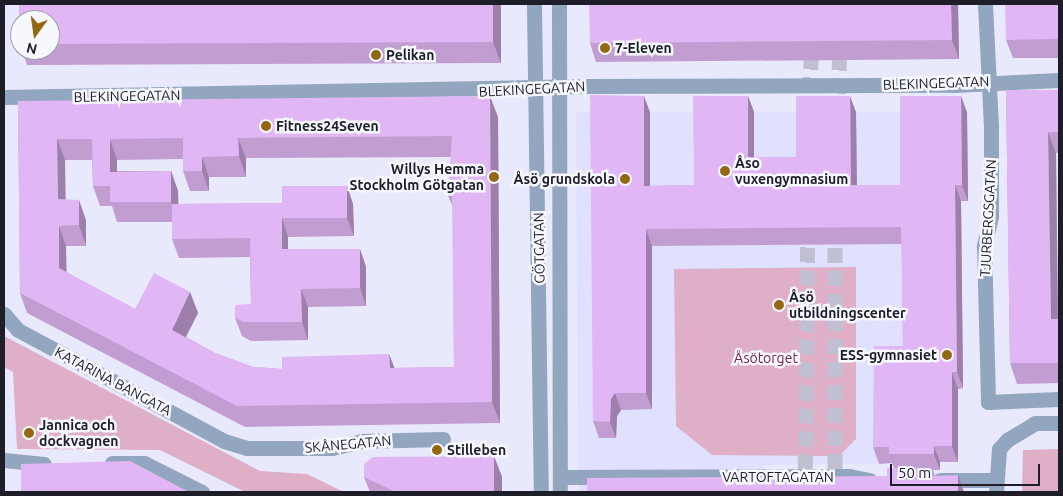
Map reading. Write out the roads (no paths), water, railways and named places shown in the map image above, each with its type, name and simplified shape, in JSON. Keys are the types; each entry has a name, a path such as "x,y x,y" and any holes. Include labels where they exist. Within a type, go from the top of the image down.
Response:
{"street":[{"name":"GÖTGATAN","path":"534,4 541,492"},
{"name":"GÖTGATAN","path":"559,4 560,485"},
{"name":"TJURBERGSGATAN","path":"985,4 987,81 991,127 991,217 984,246 988,402 1059,399"},
{"name":"BLEKINGEGATAN","path":"4,97 560,88 946,86 987,81 1059,80"},
{"name":"KATARINA BANGATA","path":"4,315 18,330 224,441"},
{"path":"922,481 996,486 999,449 1007,440 1034,423 1059,423"},
{"name":"SKÅNEGATAN","path":"224,441 247,448 332,448 362,440 443,439"},
{"path":"4,460 65,463"},
{"path":"92,463 144,462 202,492"},
{"name":"VARTOFTAGATAN","path":"560,485 849,476 885,481"}],"tunnel":[{"path":"810,115 812,4"},
{"path":"838,116 841,4"},
{"path":"835,224 835,492"},
{"path":"805,492 808,225"}],"place":[{"name":"7-Eleven","path":"605,48"},
{"name":"Pelikan","path":"376,55"},
{"name":"Fitness24Seven","path":"266,126"},
{"name":"Åso vuxengymnasium","path":"725,171"},
{"name":"Willys Hemma Stockholm Götgatan","path":"494,177"},
{"name":"Åsö grundskola","path":"625,179"},
{"name":"Åsö utbildningscenter","path":"779,305"},
{"name":"ESS-gymnasiet","path":"947,355"},
{"name":"Jannica och dockvagnen","path":"29,433"},
{"name":"Stilleben","path":"437,450"}],"park label":[{"name":"Åsötorget","path":"766,358"}]}
